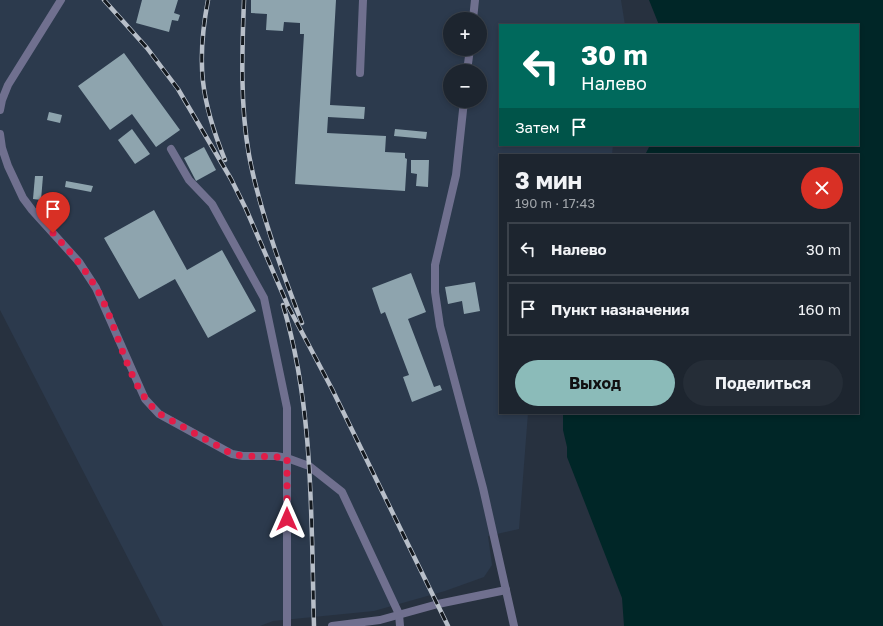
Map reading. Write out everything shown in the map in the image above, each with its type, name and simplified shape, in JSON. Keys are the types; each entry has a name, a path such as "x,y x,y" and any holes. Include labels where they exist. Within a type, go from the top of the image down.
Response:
{"street":[{"path":"0,110 8,85 61,0"},
{"path":"360,73 363,0"},
{"path":"474,12 475,0"},
{"path":"463,108 456,175 434,265 435,292 440,326 483,488 514,626"},
{"path":"0,134 2,148 8,166 23,198 89,275 103,300 139,389 151,407 160,414 232,454 243,456 276,456 287,458 309,466 342,492 399,614 400,626"},
{"path":"171,149 189,180 212,204 264,298 287,408 287,626"},
{"path":"332,626 380,620 399,614 506,590"}],"shaded area":[{"path":"0,0 621,0 625,24 499,24 499,146 613,146 612,154 499,154 499,414 528,414 519,529 488,536 492,565 484,577 445,591 374,611 273,621 260,626 163,626 0,310"},
{"path":"649,0 883,0 883,626 624,626 622,598 567,457 567,447 563,430 563,414 859,414 859,154 646,154 650,146 859,146 859,24 659,24"}],"building":[{"path":"142,0 178,0 174,13 180,15 178,21 172,20 169,32 136,23"},
{"path":"251,0 336,0 330,105 365,107 364,119 328,117 327,133 386,136 385,152 405,153 405,158 407,159 405,191 295,184 304,34 300,34 300,23 284,22 283,31 266,30 267,14 251,13"},
{"path":"124,53 180,130 156,147 132,114 110,130 78,86"},
{"path":"49,112 62,115 60,123 47,120"},
{"path":"132,129 150,154 135,164 118,140"},
{"path":"395,129 427,132 426,139 394,136"},
{"path":"204,147 216,170 196,181 184,158"},
{"path":"411,160 429,160 428,187 416,186 417,174 411,173"},
{"path":"35,176 43,176 41,200 33,199"},
{"path":"66,181 93,186 91,192 65,187"},
{"path":"154,210 187,270 222,250 256,311 208,338 175,279 139,299 104,238"},
{"path":"411,273 426,312 408,319 434,387 440,385 442,390 412,402 403,377 409,375 385,312 381,314 372,288"},
{"path":"475,282 480,311 464,314 462,301 448,304 445,287"}],"railway":[{"path":"104,0 147,48 178,89 231,179 246,209 288,306 332,389 448,626"},
{"path":"208,0 202,43 203,82 211,119 225,160"},
{"path":"244,0 242,58 243,97 249,155 253,176 265,218 279,262 302,323"},
{"path":"283,305 293,344 306,424 311,504 314,626"}],"route":[{"path":"53,233 89,275 103,300 139,389 151,407 160,414 232,454 287,458 287,519"}]}
